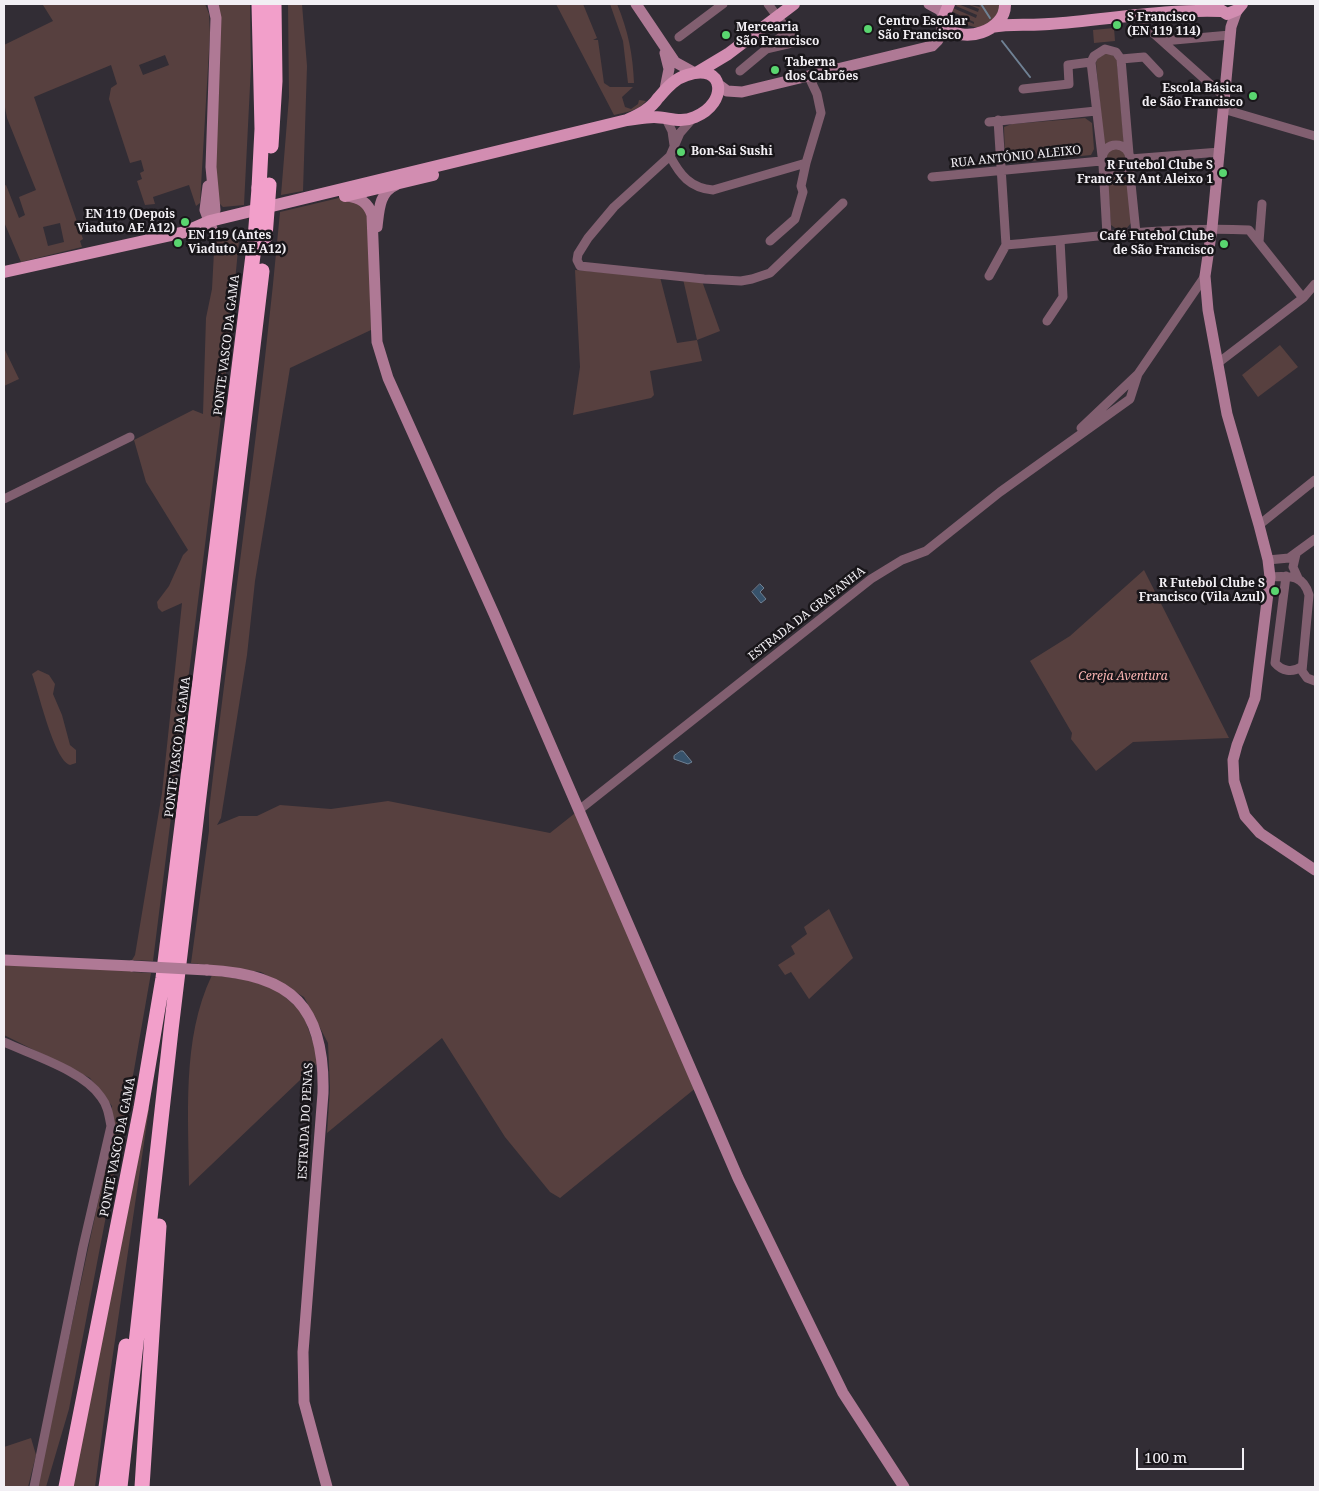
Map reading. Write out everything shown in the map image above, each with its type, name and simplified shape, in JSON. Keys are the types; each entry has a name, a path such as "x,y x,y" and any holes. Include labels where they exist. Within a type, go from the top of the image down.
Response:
{"highway":[{"name":"PONTE VASCO DA GAMA","path":"259,4 264,186"},
{"name":"PONTE VASCO DA GAMA","path":"120,1487 260,238 275,81 274,4"},
{"name":"PONTE VASCO DA GAMA","path":"66,1487 136,1133 163,978 260,238"},
{"name":"PONTE VASCO DA GAMA","path":"106,1487 171,1030"},
{"name":"PONTE VASCO DA GAMA","path":"142,1487 171,1030"}],"main road":[{"path":"627,120 642,112 682,77 696,73 728,54 794,4"},
{"path":"946,14 949,30 956,35 967,36 978,34 1001,20 1006,4"},
{"path":"1006,4 1011,11 1028,25"},
{"path":"1180,12 1204,4"},
{"path":"992,27 1004,24 1028,25 1219,9 1227,14 1243,6"},
{"path":"211,225 242,213 627,120 654,117 682,121 693,118 706,111 716,102 720,64 728,54"},
{"path":"696,73 709,75 718,83"},
{"path":"661,94 659,109 666,118"},
{"path":"4,272 402,183 459,168 543,141"}],"street":[{"path":"211,225 215,210 211,167 216,18 213,4"},
{"path":"636,4 662,46 675,62 696,73"},
{"path":"679,37 723,4"},
{"path":"766,49 796,42 768,4"},
{"path":"718,83 727,91 742,92 932,46 938,40 946,14 929,4"},
{"path":"1243,6 1231,31 1212,228 1205,276 1227,414 1268,560 1270,577 1255,698 1237,745 1232,770 1245,816 1260,833 1315,870"},
{"path":"1219,9 1231,31"},
{"path":"1143,24 1163,40 1218,92 1224,95"},
{"path":"740,71 788,31"},
{"path":"1163,40 1231,31"},
{"path":"661,94 669,69 662,46"},
{"path":"1107,235 1102,161 1091,62 1094,56 1105,49 1116,52 1121,59 1136,233"},
{"path":"1121,59 1144,57 1159,72"},
{"path":"1023,89 1070,84 1068,65 1091,62"},
{"path":"770,241 795,219 803,192 801,186 806,162 821,113 817,94 809,76"},
{"path":"1223,109 1315,136"},
{"path":"989,276 1006,245 1001,170 994,121 1096,111"},
{"path":"666,118 672,131 674,145"},
{"path":"693,118 680,133 670,156 614,207 588,238 578,254 577,260 580,266 704,279 741,281 752,279 770,273 843,204"},
{"path":"1115,145 1124,147 1130,159 1124,171 1114,174 1106,170 1102,161 1106,148 1115,145"},
{"path":"1130,159 1220,152"},
{"path":"670,156 684,178 699,187 713,190 806,162"},
{"name":"RUA ANTÓNIO ALEIXO","path":"932,177 1102,161"},
{"path":"376,212 371,202 375,189 383,182 443,164"},
{"path":"211,167 205,210 211,225"},
{"path":"402,183 387,190 376,212 376,333 382,362 738,1178 843,1392 904,1487"},
{"path":"360,184 366,184 375,189"},
{"path":"213,196 217,205 223,210 242,213"},
{"path":"347,196 363,201 376,212"},
{"path":"1259,242 1262,204"},
{"path":"1006,245 1107,235 1212,228 1249,230 1303,298"},
{"path":"1047,321 1063,297 1060,240"},
{"name":"ESTRADA DA GRAFANHA","path":"578,810 872,579 888,568 926,551 1057,450 1138,374 1205,276"},
{"path":"1218,363 1303,298 1315,284"},
{"path":"4,499 130,437"},
{"path":"1259,526 1315,480"},
{"path":"1268,560 1281,559 1296,554 1315,539"},
{"path":"1296,554 1293,567 1298,578 1307,588 1309,595 1301,667 1308,678 1315,681"},
{"path":"1281,559 1288,566 1285,576 1275,663 1283,670 1293,671 1301,667"},
{"path":"1270,577 1285,576 1298,578"},
{"name":"ESTRADA DO PENAS","path":"4,960 207,970 250,975 280,986 303,1006 314,1023 320,1042 324,1070 302,1352 302,1388 307,1418 327,1487"},
{"path":"4,1042 76,1075 92,1086 108,1110 111,1126 83,1247 34,1487"}],"green space":[{"path":"205,4 209,14 210,33 200,203 196,206 189,185 153,197 155,204 145,205 137,181 142,179 140,173 144,171 141,160 130,163 109,99 111,88 117,84 111,65 34,97 83,239 80,241 82,247 21,262 4,222 4,186 6,185 19,218 25,215 19,197 36,190 7,118 4,102 4,45 53,21 43,5","holes":["165,55 169,65 143,75 139,65","60,223 64,242 48,246 43,227"]},
{"path":"216,4 250,4 251,66 244,205 223,207 218,202 214,186"},
{"path":"288,4 302,4 307,66 303,191 281,195 289,97"},
{"path":"556,4 583,4 597,38 593,40 598,40 604,83 610,87 633,87 622,97 625,107 631,109 638,104 639,100 646,101 643,104 631,111 614,115"},
{"path":"610,4 617,4 624,23 631,53 634,83 628,83 623,41"},
{"path":"958,4 978,12 979,9 967,4 980,7 979,4 1002,4 1002,9 989,23 978,27 965,24 948,16 949,13 974,24 974,22 951,11 953,8 976,18 977,15 956,6"},
{"path":"1114,28 1115,41 1094,43 1093,30"},
{"path":"1108,52 1117,61 1124,143 1112,142 1104,145 1096,63 1097,59"},
{"path":"1085,118 1092,123 1094,149 1091,155 1012,163 1005,159 1004,127 1012,124"},
{"path":"1116,149 1126,156 1127,160 1120,170 1116,171 1106,164 1105,160 1112,150"},
{"path":"1127,173 1132,222 1125,230 1118,230 1111,225 1107,175 1117,177"},
{"path":"347,196 364,205 369,216 371,330 290,368 255,581 247,655 221,818 217,825 239,816 257,816 280,805 331,809 388,801 550,833 579,810 697,1087 560,1198 550,1192 505,1137 442,1038 327,1133 330,1089 328,1043 304,997 261,972 191,963 209,831 209,810 256,437 280,212"},
{"path":"240,230 224,393 153,961 132,960 135,955 162,793 182,603 162,612 158,608 157,602 169,586 183,555 188,550 146,482 134,440 193,410 203,414 206,318 212,289 215,233"},
{"path":"575,270 660,277 677,343 697,340 702,361 650,371 654,395 651,398 573,415 580,367"},
{"path":"683,279 702,281 720,331 697,340"},
{"path":"1280,345 1298,367 1258,397 1242,375"},
{"path":"4,348 19,379 4,386"},
{"name":"Cereja Aventura","path":"1144,570 1229,738 1133,742 1096,771 1071,739 1072,733 1030,661 1070,636"},
{"path":"38,670 49,675 55,684 53,694 62,715 70,745 76,750 76,763 70,765 64,760 53,739 32,674"},
{"path":"829,909 853,958 809,999 791,972 785,975 778,965 795,954 791,946 807,934 804,927"},
{"path":"4,962 132,966 132,972 151,973 69,1409 46,1487 37,1487 112,1137 112,1106 90,1078 4,1035"},
{"path":"212,975 247,980 276,989 302,1012 320,1061 189,1186 188,1106 191,1052 195,1025"},
{"path":"147,1103 149,1109 95,1487 68,1487"},
{"path":"31,1438 36,1455 28,1487 4,1487 4,1447"}],"water":[{"path":"760,584 764,588 760,592 766,599 761,603 752,592"},
{"path":"681,751 692,762 688,764 674,759 674,756"}],"waterway":[{"path":"981,4 990,18"},
{"path":"1002,41 1030,77"}],"place":[{"name":"S Francisco (EN 119 114)","path":"1117,25"},
{"name":"Centro Escolar São Francisco","path":"868,29"},
{"name":"Mercearia São Francisco","path":"726,35"},
{"name":"Taberna dos Cabrões","path":"775,70"},
{"name":"Escola Básica de São Francisco","path":"1253,96"},
{"name":"Bon-Sai Sushi","path":"681,152"},
{"name":"R Futebol Clube S Franc X R Ant Aleixo 1","path":"1223,173"},
{"name":"EN 119 (Depois Viaduto AE A12)","path":"185,222"},
{"name":"EN 119 (Antes Viaduto AE A12)","path":"178,243"},
{"name":"Café Futebol Clube de São Francisco","path":"1224,244"},
{"name":"R Futebol Clube S Francisco (Vila Azul)","path":"1275,591"}]}
